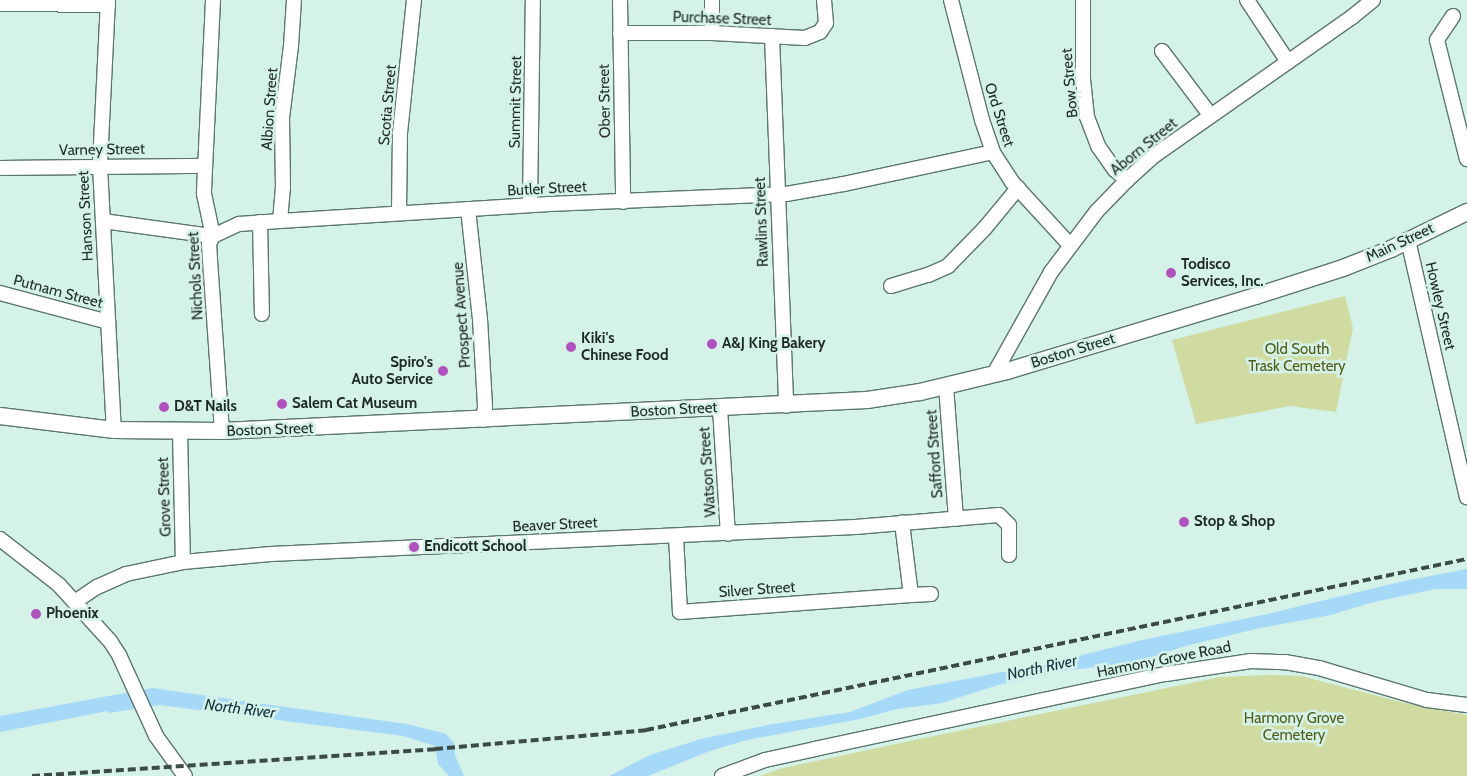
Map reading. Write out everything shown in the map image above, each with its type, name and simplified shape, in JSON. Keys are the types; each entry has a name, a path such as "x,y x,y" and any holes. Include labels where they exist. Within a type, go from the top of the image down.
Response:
{"main road":[{"name":"Main Street","path":"1332,272 1408,240 1467,212"},
{"name":"Boston Street","path":"0,416 114,430 180,432 786,406 867,400 946,386 994,374 1332,272"}],"street":[{"name":"Nichols Street","path":"213,0 204,194 213,236 209,244 222,431"},
{"name":"Albion Street","path":"280,221 283,188 282,118 291,46 294,0"},
{"name":"Scotia Street","path":"399,213 400,133 414,0"},
{"name":"Summit Street","path":"530,205 534,0"},
{"name":"Ober Street","path":"620,0 623,202"},
{"path":"712,0 712,33"},
{"name":"Purchase Street","path":"620,33 712,33 805,38 821,31 826,23 824,0"},
{"name":"Ord Street","path":"951,0 982,120 993,152 1001,167 1018,188 1070,246"},
{"name":"Bow Street","path":"1083,0 1083,80 1087,117 1098,146 1116,170 1127,180"},
{"path":"1247,0 1288,62"},
{"name":"Aborn Street","path":"994,374 1038,292 1097,211 1127,180 1155,155 1373,0"},
{"path":"0,4 108,3"},
{"name":"Hanson Street","path":"108,3 100,166 114,430"},
{"path":"1453,16 1437,40 1467,159"},
{"name":"Rawlins Street","path":"772,36 786,406"},
{"path":"1162,51 1210,116"},
{"name":"Butler Street","path":"213,236 239,224 260,222 530,205 777,195 844,184 993,152"},
{"name":"Varney Street","path":"0,168 205,166"},
{"path":"891,286 934,274 948,266 985,228 1018,188"},
{"name":"Prospect Avenue","path":"468,209 480,319 483,420"},
{"path":"103,221 213,236"},
{"path":"260,222 262,314"},
{"name":"Howley Street","path":"1408,240 1467,496"},
{"name":"Putnam Street","path":"0,293 108,322"},
{"name":"Safford Street","path":"946,386 956,519"},
{"name":"Watson Street","path":"720,408 728,534"},
{"name":"Grove Street","path":"180,432 183,562"},
{"name":"Beaver Street","path":"76,601 97,587 126,574 183,562 249,556 728,534 1000,515 1009,525 1009,555"},
{"path":"902,523 911,595"},
{"name":"Silver Street","path":"676,536 680,612 931,594"},
{"path":"0,539 47,575 76,601 110,641 148,720 166,752 185,776"},
{"name":"Harmony Grove Road","path":"722,776 765,760 825,746 1166,674 1251,661 1285,662 1319,668 1427,700 1467,705"}],"green space":[{"name":"Old South Trask Cemetery","path":"1345,296 1353,328 1336,412 1290,406 1196,424 1172,340"},
{"name":"Harmony Grove Cemetery","path":"1301,676 1405,703 1467,715 1467,776 760,776 779,769 1220,677"}],"water":[{"name":"North River","path":"1467,569 1467,589 1435,589 1370,603 1331,615 1260,628 1186,646 1130,664 1068,670 998,685 942,703 897,709 860,719 747,740 710,751 648,776 609,776 650,755 701,739 767,725 850,712 908,690 1050,663 1142,640 1263,615 1404,581"},
{"name":"North River","path":"152,688 407,724 446,734 454,743 455,755 464,776 449,776 438,764 435,746 403,736 159,705 109,713 108,711 0,732 0,716"}],"railway":[{"path":"32,776 435,749 646,730 1467,559"}],"place":[{"name":"Todisco Services, Inc.","path":"1171,273"},
{"name":"A&J King Bakery","path":"712,344"},
{"name":"Kiki's Chinese Food","path":"571,347"},
{"name":"Spiro's Auto Service","path":"443,371"},
{"name":"Salem Cat Museum","path":"282,404"},
{"name":"D&T Nails","path":"164,407"},
{"name":"Stop & Shop","path":"1184,522"},
{"name":"Endicott School","path":"414,547"},
{"name":"Phoenix","path":"36,614"}]}
